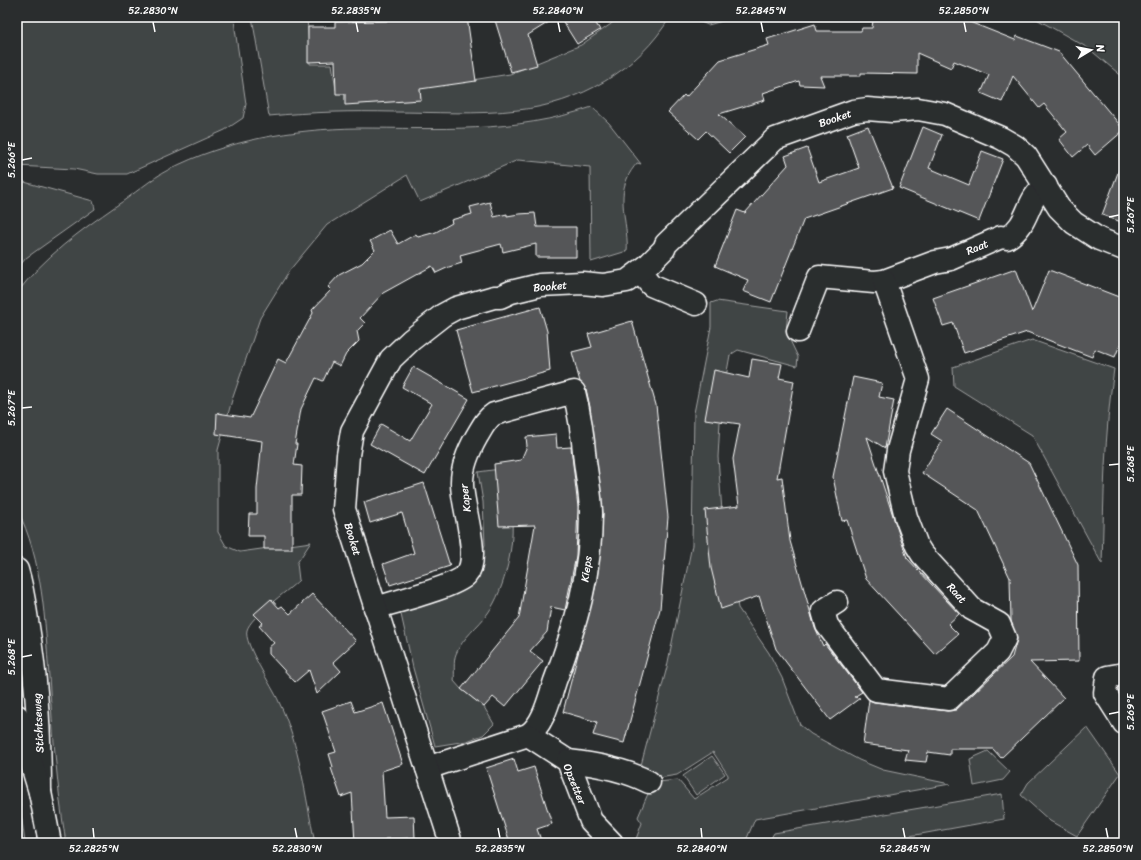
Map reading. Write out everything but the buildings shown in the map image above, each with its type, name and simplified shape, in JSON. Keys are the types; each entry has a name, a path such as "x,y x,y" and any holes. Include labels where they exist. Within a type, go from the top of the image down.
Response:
{"street":[{"name":"Booket","path":"450,843 385,634 375,608 344,509 344,489 352,431 391,359 411,340 443,315 456,308 540,285 620,283 627,281 640,272 664,249 666,244 730,184 770,143 787,134 853,111 867,109 892,111 918,109 944,114 1001,138 1015,146 1026,156 1059,208 1074,223 1099,239 1124,249"},
{"name":"Raat","path":"798,331 820,277 874,282 884,281 935,262 951,258 1001,237 1007,238 1021,225 1037,191 1046,186"},
{"path":"640,272 651,285 696,304"},
{"name":"Raat","path":"837,602 822,611 827,625 876,690 949,699 998,652 1005,638 999,624 972,610 922,554 917,546 906,517 895,471 898,450 918,379 884,281"},
{"name":"Kaper","path":"375,608 446,586 467,574 472,562 472,549 462,489 463,476 471,447 486,421 494,414 574,392"},
{"name":"Kieps","path":"528,735 537,726 574,631 584,585 590,539 591,511 580,418 574,392"},
{"name":"Stichtseweg","path":"17,570 22,585 25,657 40,725 40,792"},
{"path":"1124,674 1107,677 1105,693 1124,723"},
{"name":"Stichtseweg","path":"17,716 40,792 50,843"},
{"path":"426,768 528,735"},
{"name":"Opzetter","path":"528,735 568,761 591,821 612,843"},
{"path":"568,761 591,763 635,775 649,782"}],"shaded area":[{"path":"17,17 236,17 235,29 246,104 243,118 225,130 127,174 98,174 74,169 17,166"},
{"path":"252,17 307,17 310,64 332,64 336,90 466,81 510,74 581,45 611,24 617,17 670,17 657,36 642,53 624,68 605,81 584,92 563,100 540,106 503,112 347,112 269,116"},
{"path":"694,17 737,17 708,25 693,19"},
{"path":"1033,17 1124,17 1124,78 1088,48"},
{"path":"592,107 609,123 641,164 637,163 628,177 624,187 623,205 627,251 591,262 590,167 518,160 420,202 407,175 327,225 289,271 260,318 232,400 218,450 218,532 226,546 240,552 311,542 297,563 299,580 255,618 247,630 247,636 249,645 259,666 276,695 292,736 301,771 315,843 66,843 60,802 41,591 32,549 26,529 17,509 17,293 51,256 89,225 162,173 213,151 260,138 309,131 358,128 476,128 505,126 563,116"},
{"path":"17,180 93,201 95,209 26,258 17,269"},
{"path":"717,301 788,311 786,332 798,357 797,366 738,350 730,355 721,404 718,457 723,525 738,608 769,653 782,678 800,725 811,734 859,760 883,770 950,784 755,819 745,843 640,843 636,839 642,823 638,817 650,789 654,792 658,782 678,780 694,799 728,777 713,752 677,775 653,779 640,769 667,667 692,545 694,413 711,327 711,303"},
{"path":"1032,340 1114,369 1106,442 1102,564 1032,435 954,386 953,367"},
{"path":"500,469 509,502 512,525 508,565 494,603 484,618 462,643 456,654 454,664 454,681 461,689 484,707 494,724 483,735 467,741 435,746 413,668 398,601 476,562 485,545 483,502 478,472"},
{"path":"1087,727 1120,774 1077,836 1050,821 1021,795 1028,783"},
{"path":"988,751 1010,772 1003,780 974,786 970,759"},
{"path":"712,756 725,774 696,795 683,776"},
{"path":"17,783 25,843 17,843"},
{"path":"1002,794 1004,819 871,843 768,843 774,833"}]}
